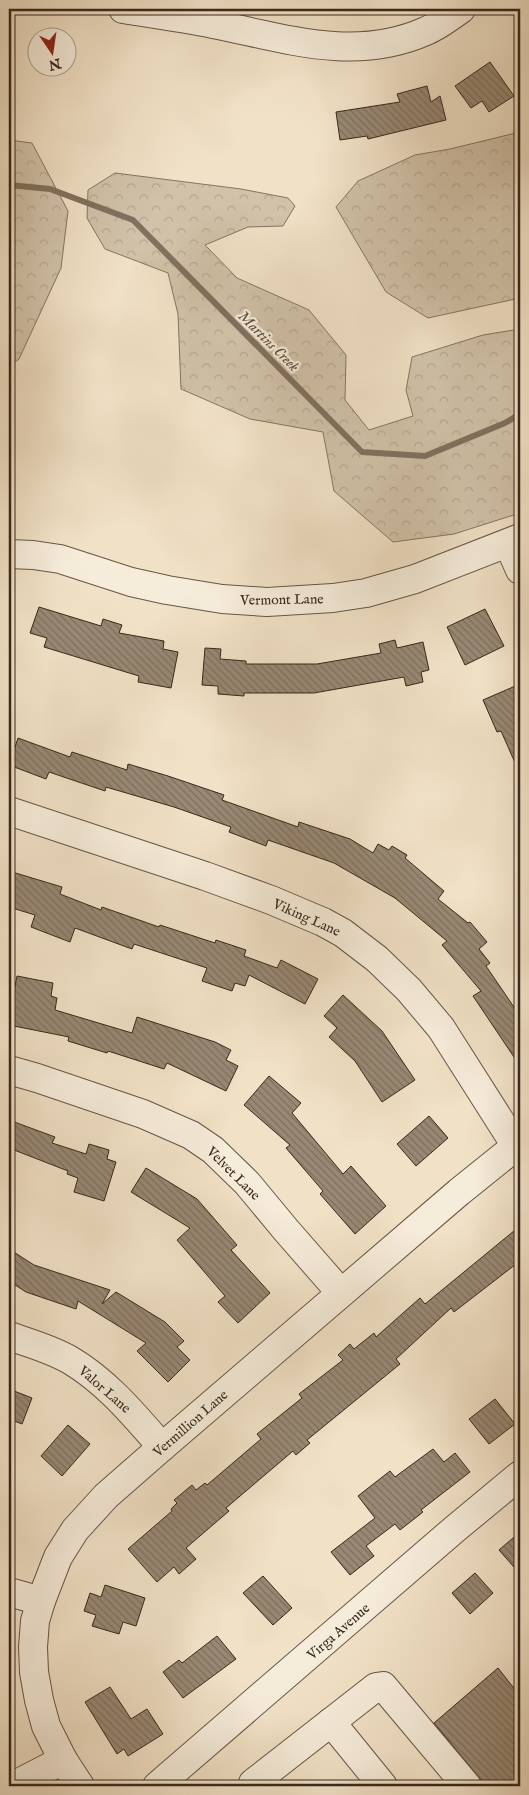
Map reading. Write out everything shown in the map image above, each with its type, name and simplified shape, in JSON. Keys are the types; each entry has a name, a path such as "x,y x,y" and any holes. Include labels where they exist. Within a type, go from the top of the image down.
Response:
{"street":[{"path":"123,9 214,16 296,42 342,47 388,44 407,39 428,30 461,9"},
{"path":"514,540 520,570"},
{"name":"Vermont Lane","path":"9,554 60,559 131,582 167,590 222,599 267,602 332,598 366,593 415,579 514,540"},
{"name":"Viking Lane","path":"9,811 270,900 344,933 377,959 409,990 441,1028 518,1144"},
{"name":"Velvet Lane","path":"9,1070 143,1114 191,1135 213,1150 247,1183 341,1293"},
{"name":"Vermillion Lane","path":"80,1786 63,1760 46,1726 38,1700 33,1647 34,1630 41,1601 58,1557 75,1530 106,1496 162,1447 459,1192 518,1144"},
{"name":"Valor Lane","path":"9,1336 53,1352 91,1374 123,1403 162,1447"},
{"name":"Virga Avenue","path":"157,1786 520,1475"},
{"path":"9,1592 41,1601"},
{"path":"253,1783 376,1687 383,1686 467,1786"},
{"path":"331,1722 383,1786"},
{"path":"13,1786 63,1760"}],"green space":[{"path":"520,132 520,298 428,318 386,292 336,207 358,181 415,155 450,149"},
{"path":"9,140 32,143 68,211 61,268 19,359 9,367"},
{"path":"115,173 241,189 288,198 295,206 283,226 248,227 205,245 237,278 309,310 346,355 345,400 369,430 413,416 406,390 412,357 483,335 520,329 520,513 454,534 393,542 334,491 323,432 250,419 181,389 178,314 168,273 105,249 87,218 88,190"}],"building":[{"path":"490,62 514,96 489,112 482,101 471,108 455,86"},
{"path":"427,86 431,102 440,96 446,120 368,139 367,136 340,140 336,112 400,102 397,94"},
{"path":"39,607 101,626 103,619 122,625 119,633 164,641 163,649 178,652 171,688 138,682 139,676 44,647 47,638 30,633"},
{"path":"485,609 504,646 465,665 447,627"},
{"path":"395,640 397,648 423,642 429,670 421,672 423,682 406,686 404,677 314,693 244,693 244,696 218,694 218,686 202,685 205,648 221,649 220,659 246,661 246,664 317,664 381,653 379,644"},
{"path":"520,684 520,774 501,731 497,732 483,700"},
{"path":"18,738 70,757 72,752 127,770 128,764 168,776 224,795 222,800 298,827 299,822 350,839 373,853 378,844 389,850 392,846 407,855 405,858 444,891 438,899 468,923 470,922 487,942 479,949 490,963 486,966 520,1016 520,1066 473,996 481,991 442,945 447,941 395,898 334,863 268,840 266,846 229,832 231,827 174,807 106,787 105,791 49,772 46,779 9,765"},
{"path":"9,871 62,887 60,894 101,910 102,907 159,927 160,925 215,943 216,940 246,950 244,956 277,968 281,960 318,979 305,1004 249,975 245,986 235,983 232,991 202,981 207,968 134,944 132,949 75,928 70,942 31,927 35,915 9,907"},
{"path":"17,976 53,983 51,996 57,998 55,1010 132,1033 137,1017 215,1042 231,1050 226,1060 238,1066 226,1091 167,1063 164,1069 108,1051 107,1053 68,1041 69,1037 9,1025"},
{"path":"343,995 382,1031 415,1080 382,1102 355,1061 329,1037 337,1028 324,1016"},
{"path":"269,1076 301,1103 292,1113 343,1174 351,1166 386,1206 355,1234 320,1194 323,1191 286,1148 290,1145 244,1105"},
{"path":"429,1116 448,1138 416,1166 397,1144"},
{"path":"9,1120 55,1137 52,1143 86,1154 89,1144 109,1150 107,1159 116,1162 104,1201 74,1192 78,1178 67,1174 68,1171 9,1148"},
{"path":"146,1168 197,1199 237,1245 231,1250 270,1293 238,1323 218,1302 225,1296 177,1240 190,1228 131,1192"},
{"path":"520,1226 520,1261 454,1312 451,1308 396,1359 400,1364 307,1440 310,1443 296,1455 293,1451 226,1508 229,1511 186,1548 196,1559 179,1574 174,1567 157,1582 128,1549 172,1511 171,1509 177,1503 174,1500 192,1485 196,1490 205,1483 207,1485 261,1439 257,1434 302,1398 299,1394 343,1360 338,1355 350,1344 354,1349 374,1333 376,1337 420,1298 425,1304"},
{"path":"9,1249 34,1265 110,1290 102,1304 116,1292 165,1322 184,1341 177,1347 190,1360 168,1382 137,1351 146,1343 78,1301 76,1309 26,1292 9,1281"},
{"path":"9,1389 32,1398 22,1424 9,1419"},
{"path":"495,1399 515,1424 489,1444 469,1419"},
{"path":"68,1425 90,1444 62,1476 41,1456"},
{"path":"433,1449 444,1462 455,1453 470,1472 421,1510 423,1512 400,1530 395,1524 366,1546 374,1556 350,1575 331,1552 375,1518 358,1496 390,1471 395,1477"},
{"path":"520,1532 520,1574 499,1550"},
{"path":"475,1573 493,1593 470,1614 452,1593"},
{"path":"263,1576 292,1608 273,1625 243,1593"},
{"path":"105,1585 145,1598 136,1626 123,1622 119,1634 92,1626 96,1615 84,1611 90,1593 101,1597"},
{"path":"217,1636 236,1659 183,1698 163,1672 179,1660 182,1663"},
{"path":"498,1668 520,1696 520,1786 486,1786 434,1723"},
{"path":"110,1687 131,1719 147,1709 163,1734 128,1756 124,1749 117,1754 85,1702"}],"waterway":[{"name":"Martins Creek","path":"9,185 50,189 133,220 362,452 425,456 505,423 520,414"}]}
